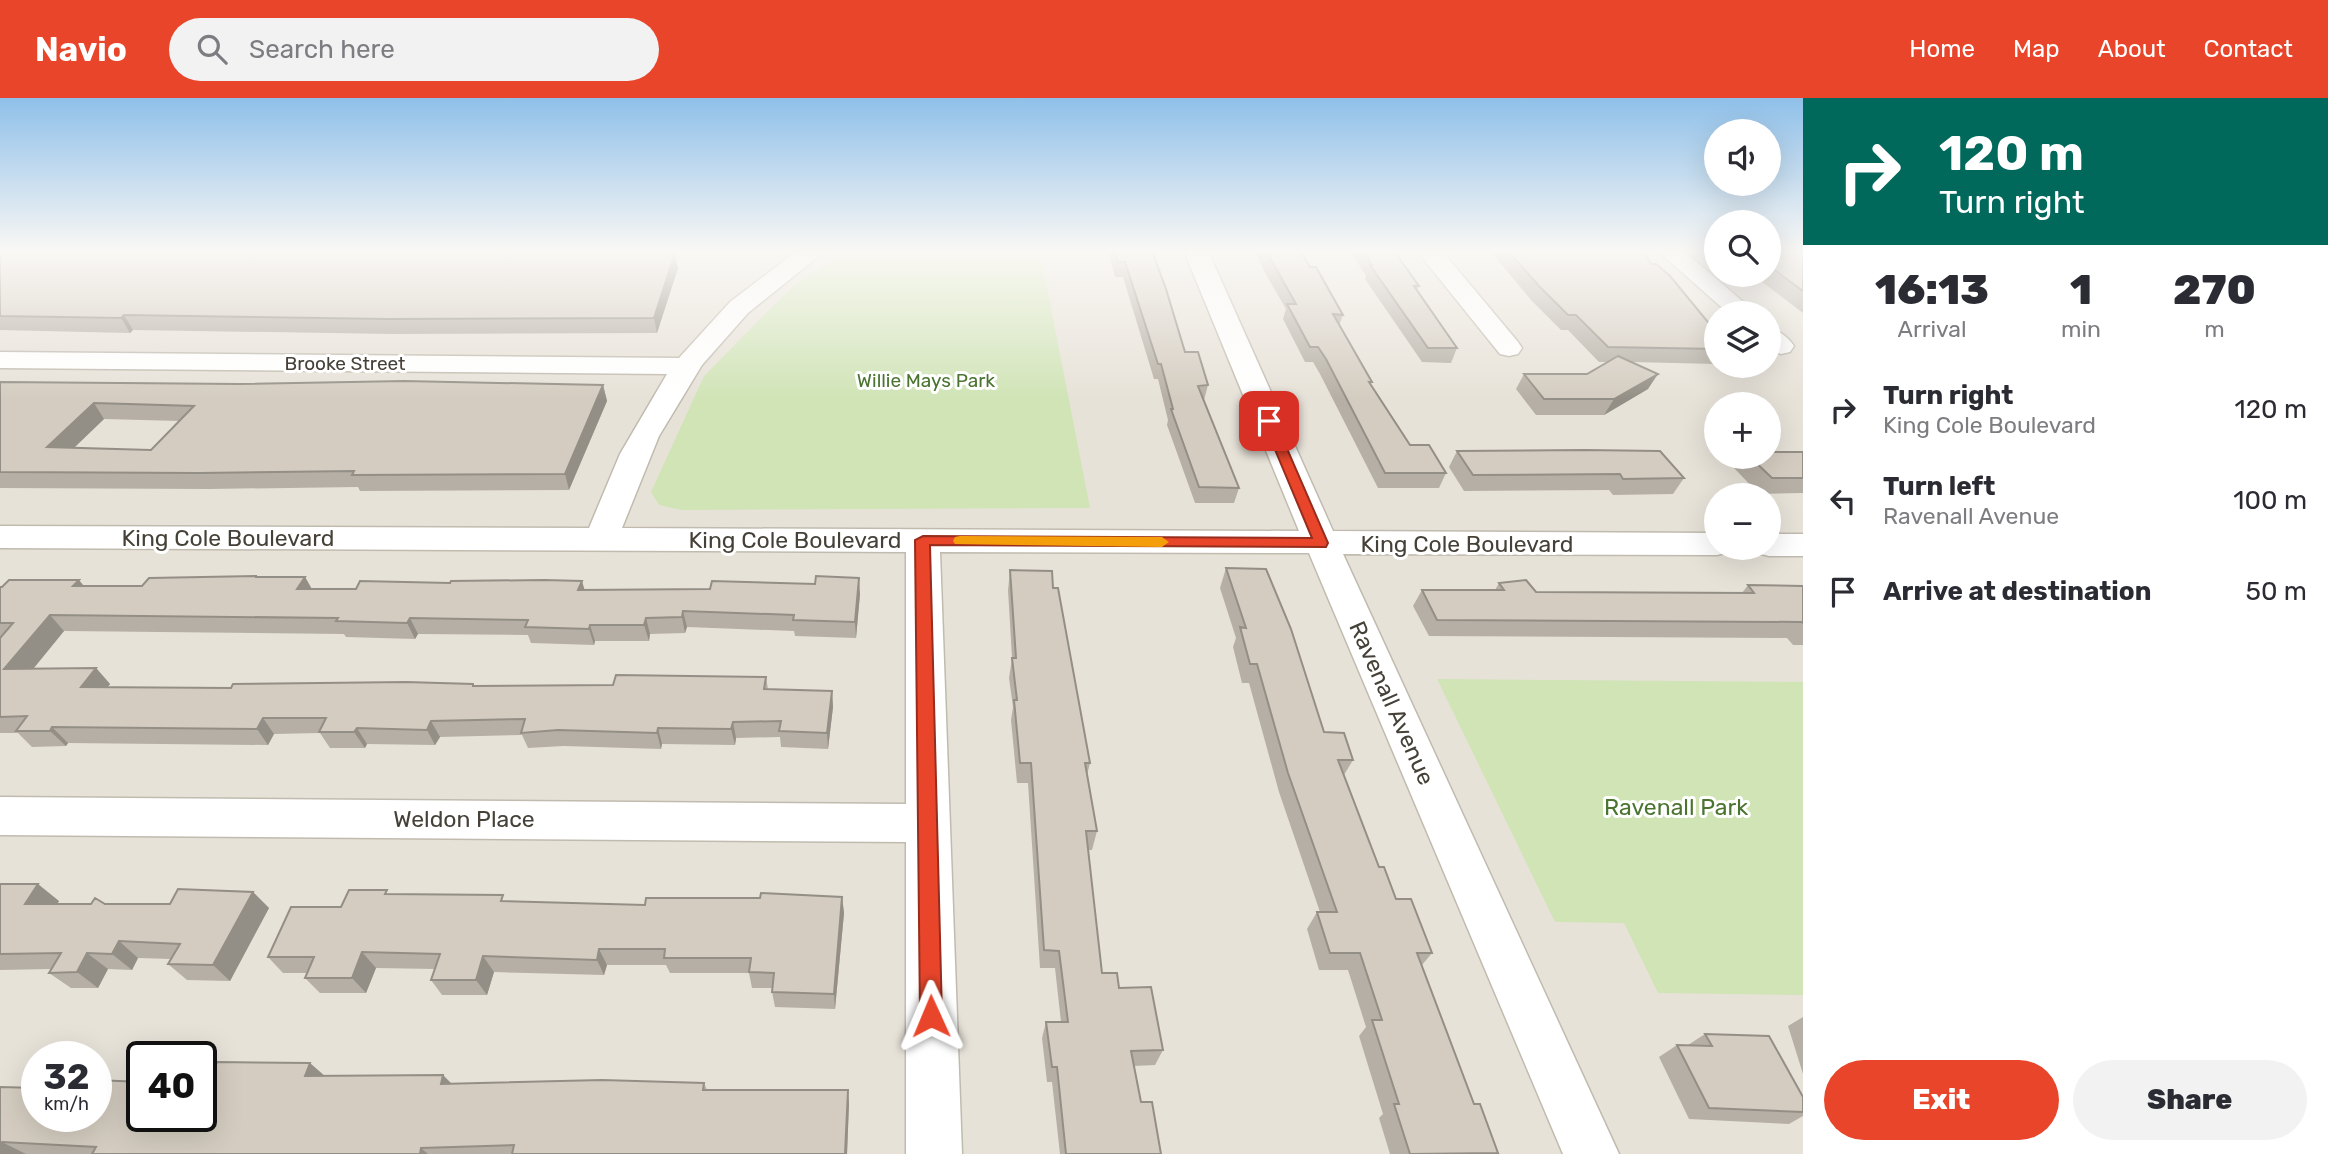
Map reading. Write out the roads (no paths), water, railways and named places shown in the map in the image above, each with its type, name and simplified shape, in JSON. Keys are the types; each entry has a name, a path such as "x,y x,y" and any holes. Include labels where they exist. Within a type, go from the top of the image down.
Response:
{"street":[{"path":"601,539 634,456 661,406 726,320 748,300"},
{"name":"Ravenall Avenue","path":"1217,300 1321,543 1591,1154"},
{"path":"1470,300 1509,348"},
{"name":"Brooke Street","path":"0,360 689,366"},
{"name":"King Cole Boulevard","path":"0,537 1704,544"},
{"path":"923,540 934,1154"},
{"path":"1781,545 1803,545"},
{"name":"Weldon Place","path":"0,816 928,823"}],"park label":[{"name":"Willie Mays Park","path":"926,380"},
{"name":"Ravenall Park","path":"1676,807"}]}
